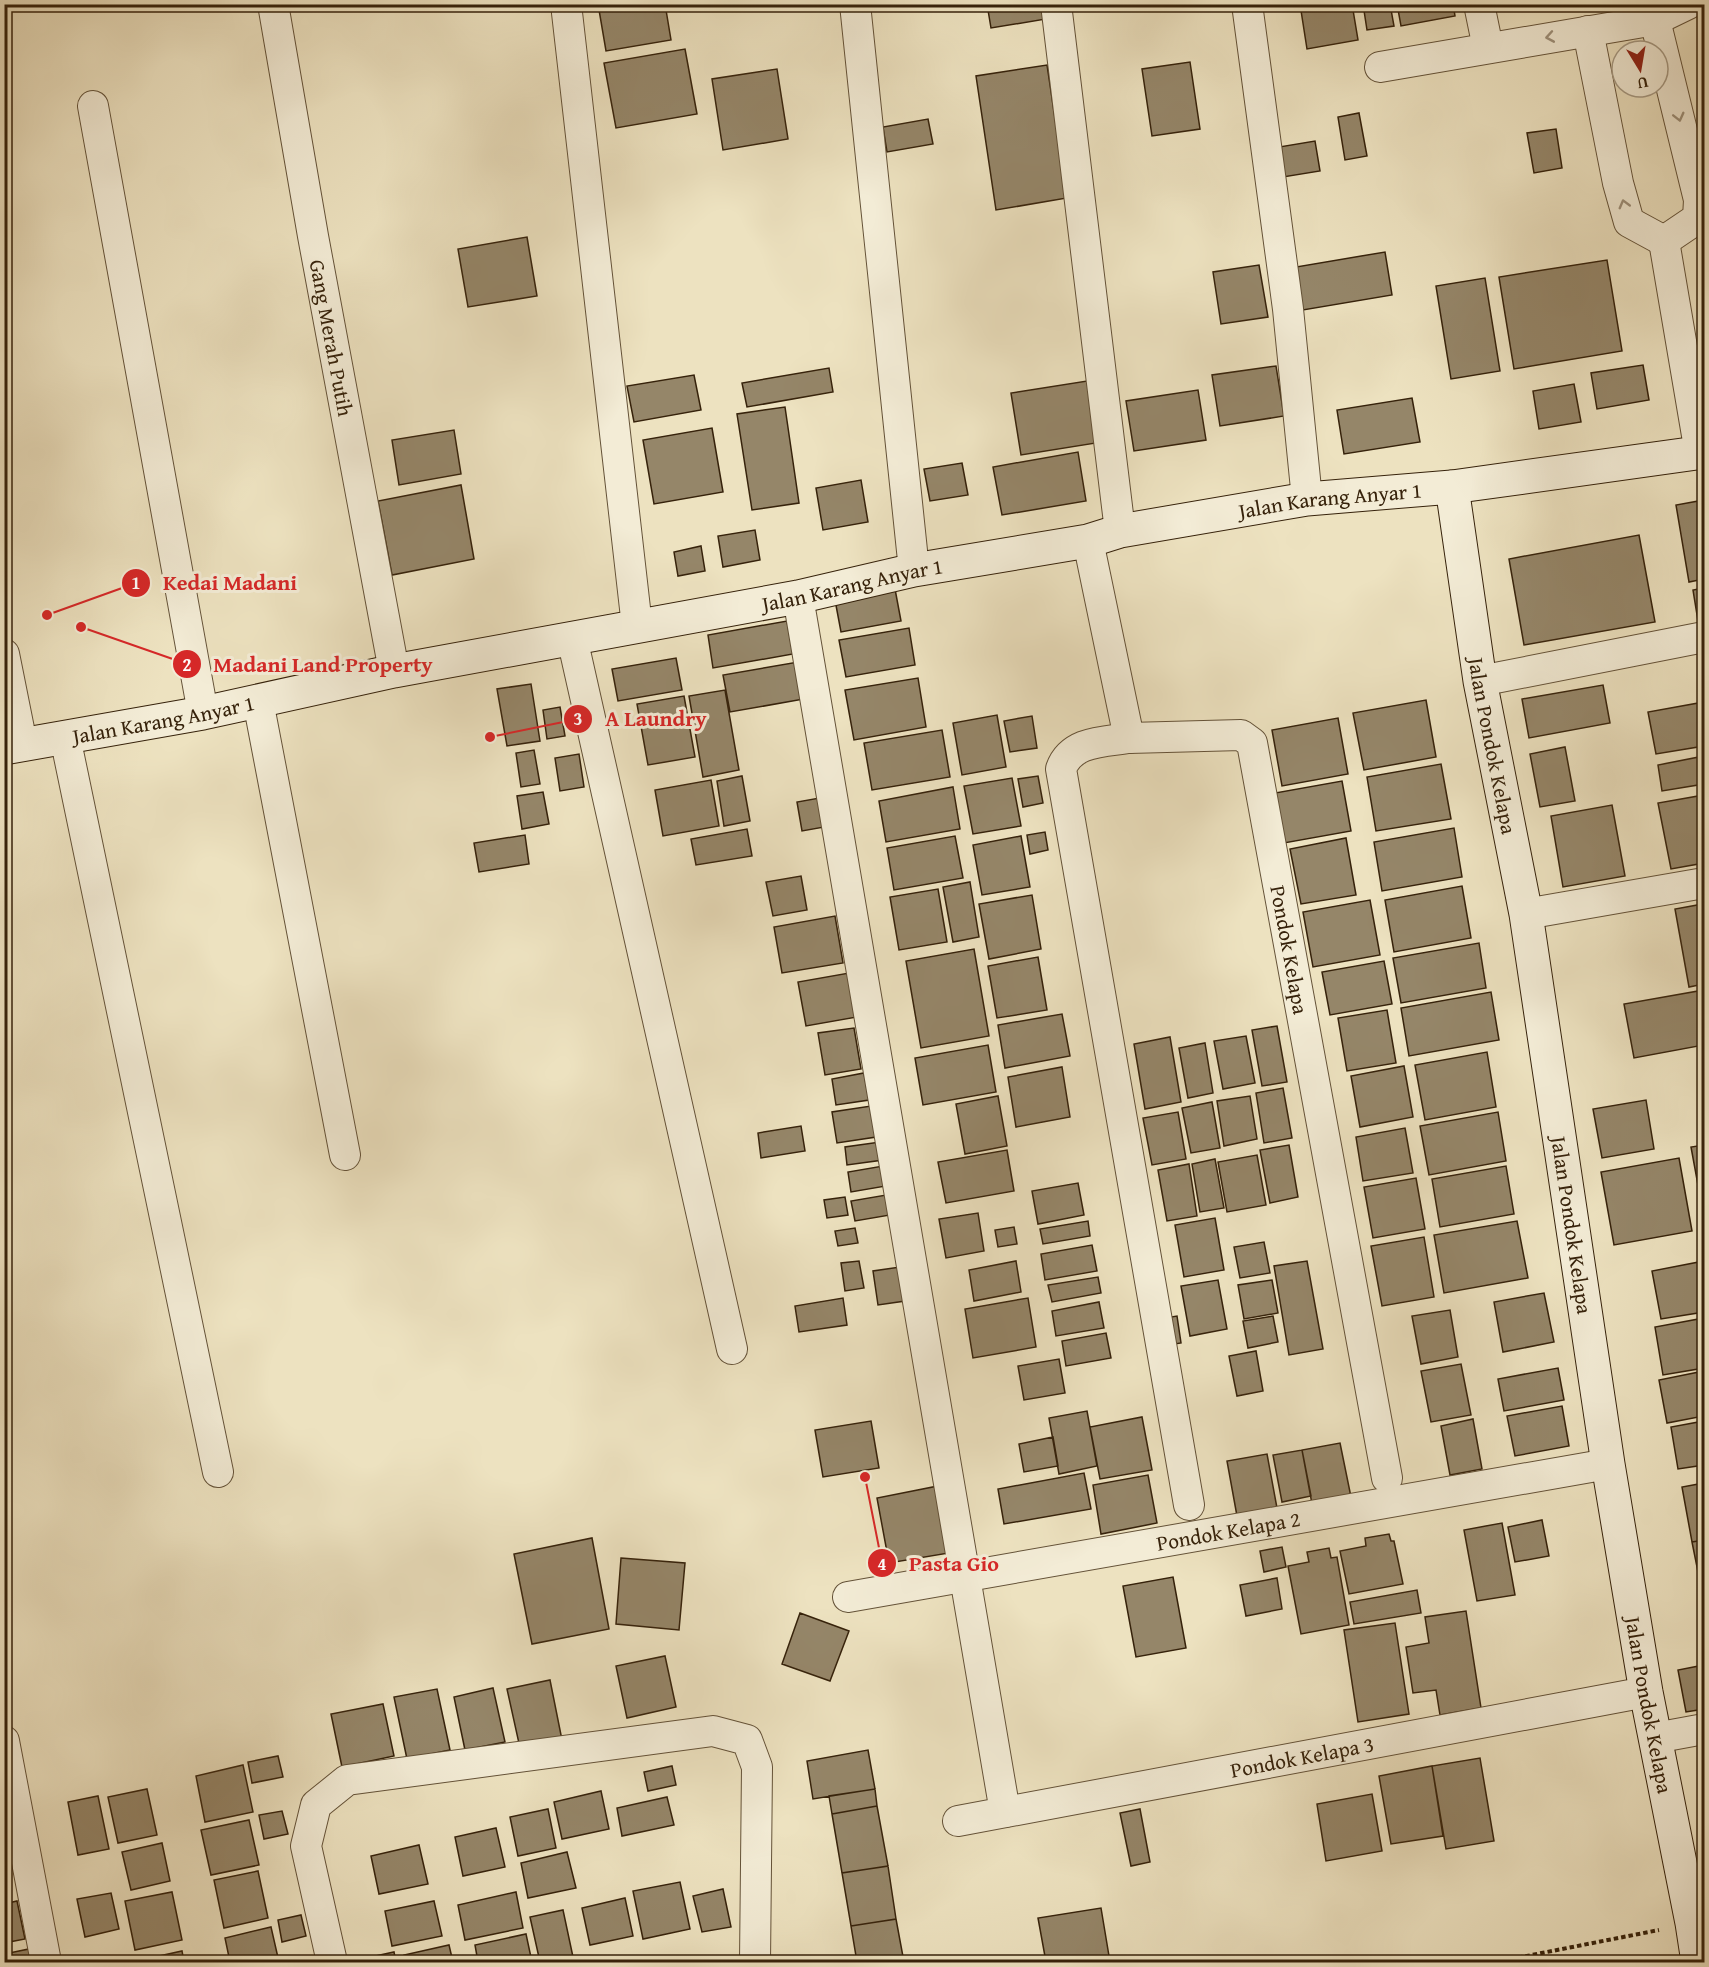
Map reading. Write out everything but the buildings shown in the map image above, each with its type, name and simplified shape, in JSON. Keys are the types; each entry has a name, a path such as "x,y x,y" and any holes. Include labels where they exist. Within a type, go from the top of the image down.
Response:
{"main road":[{"name":"Jalan Karang Anyar 1","path":"13,746 203,713 394,671 798,597 914,570 1088,541 1120,531 1307,499 1452,487 1702,452"},
{"name":"Jalan Pondok Kelapa","path":"1452,487 1480,681 1526,914 1608,1464 1646,1692 1698,1962"}],"street":[{"name":"Gang Merah Putih","path":"273,4 394,671"},
{"path":"566,4 637,626"},
{"path":"855,4 914,570"},
{"path":"1056,4 1120,531"},
{"path":"1247,4 1288,309 1307,499"},
{"path":"1479,4 1488,48"},
{"path":"1380,67 1655,20 1688,4"},
{"path":"1655,20 1699,200 1698,218 1664,241"},
{"path":"1588,31 1618,183 1629,222 1664,241"},
{"path":"93,106 203,713"},
{"path":"1664,241 1702,452"},
{"path":"1088,541 1129,738"},
{"path":"798,597 1005,1812"},
{"path":"572,638 732,1349"},
{"path":"1480,681 1704,638"},
{"path":"4,654 13,746"},
{"path":"258,701 345,1155"},
{"name":"Pondok Kelapa","path":"1189,1505 1061,769 1065,758 1080,746 1129,738 1241,735 1252,744 1387,1478"},
{"path":"65,737 218,1472"},
{"path":"1526,914 1704,883"},
{"name":"Pondok Kelapa 2","path":"848,1597 1608,1464"},
{"name":"Pondok Kelapa 3","path":"958,1821 1646,1692"},
{"path":"1655,1738 1704,1729"},
{"path":"332,1962 306,1846 316,1805 347,1780 713,1731 747,1740 757,1767 755,1962"},
{"path":"4,1741 46,1962"}],"path":[{"path":"1496,1962 1692,1923"}],"place":[{"name":"Kedai Madani","path":"47,615"},
{"name":"Madani Land Property","path":"81,627"},
{"name":"A Laundry","path":"490,737"},
{"name":"Pasta Gio","path":"865,1477"}]}
